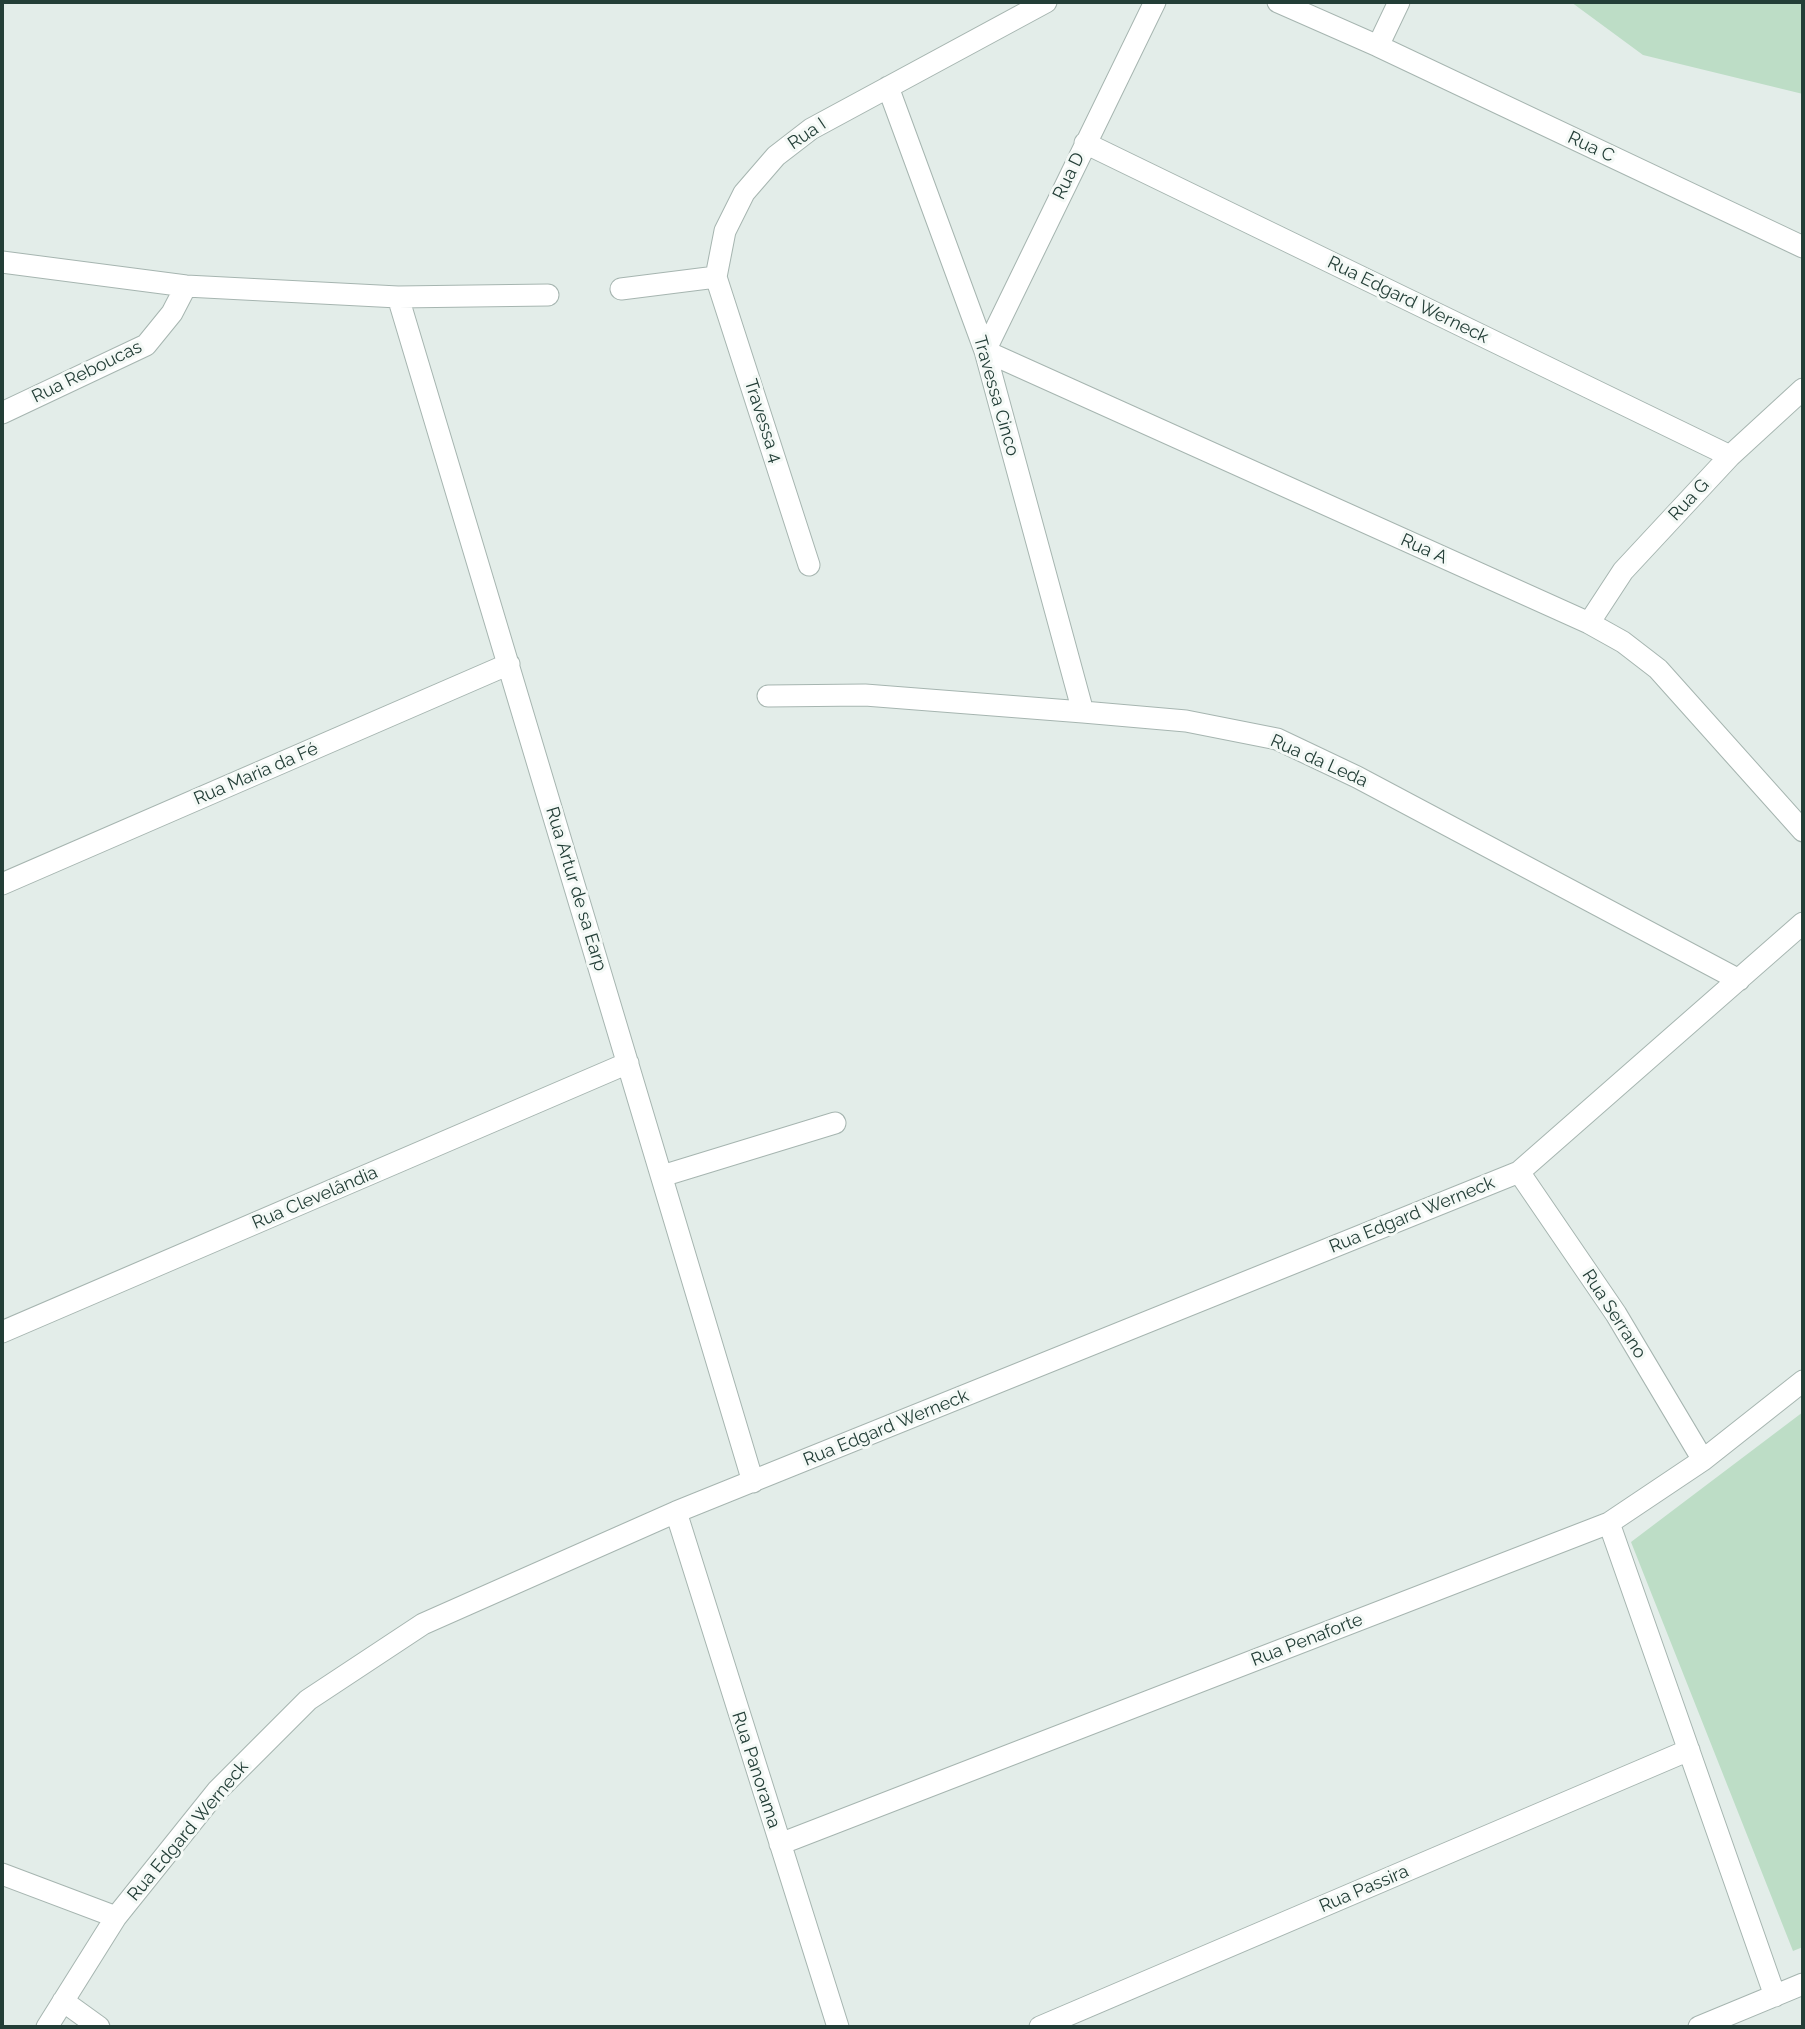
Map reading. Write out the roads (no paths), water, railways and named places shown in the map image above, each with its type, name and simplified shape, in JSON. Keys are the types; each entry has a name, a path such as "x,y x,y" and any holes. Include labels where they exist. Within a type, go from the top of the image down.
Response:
{"street":[{"name":"Rua I","path":"716,277 725,231 744,193 776,156 811,129 1046,2"},
{"name":"Rua D","path":"985,351 1155,2"},
{"name":"Rua C","path":"1278,2 1803,247"},
{"path":"1378,47 1399,2"},
{"name":"Travessa Cinco","path":"888,87 985,351 1083,712"},
{"name":"Rua Edgard Werneck","path":"1085,143 1730,456"},
{"path":"2,262 186,286 398,297 548,295"},
{"path":"621,289 716,277"},
{"name":"Travessa 4","path":"716,277 809,565"},
{"name":"Rua Reboucas","path":"2,413 146,345 172,313 186,286"},
{"name":"Rua Artur de sa Earp","path":"398,297 754,1482"},
{"name":"Rua A","path":"985,351 1588,623 1623,642 1658,669 1803,831"},
{"name":"Rua G","path":"1588,623 1623,571 1730,456 1803,389"},
{"name":"Rua Maria da Fé","path":"2,884 509,664"},
{"name":"Rua da Leda","path":"768,696 865,695 1083,712 1186,721 1277,739 1357,776 1739,981"},
{"name":"Rua Edgard Werneck","path":"47,2027 116,1917 217,1791 308,1700 423,1624 676,1512 1519,1172 1803,922"},
{"name":"Rua Clevelândia","path":"2,1332 628,1063"},
{"path":"662,1176 835,1123"},
{"name":"Rua Serrano","path":"1519,1172 1616,1314 1703,1460"},
{"name":"Rua Penaforte","path":"780,1844 1609,1523 1703,1460 1803,1381"},
{"name":"Rua Panorama","path":"676,1512 838,2027"},
{"path":"1609,1523 1775,1996"},
{"name":"Rua Passira","path":"1040,2027 1689,1750"},
{"path":"2,1874 116,1917"},
{"path":"1699,2027 1803,1984"},
{"path":"63,2001 99,2027"}]}
